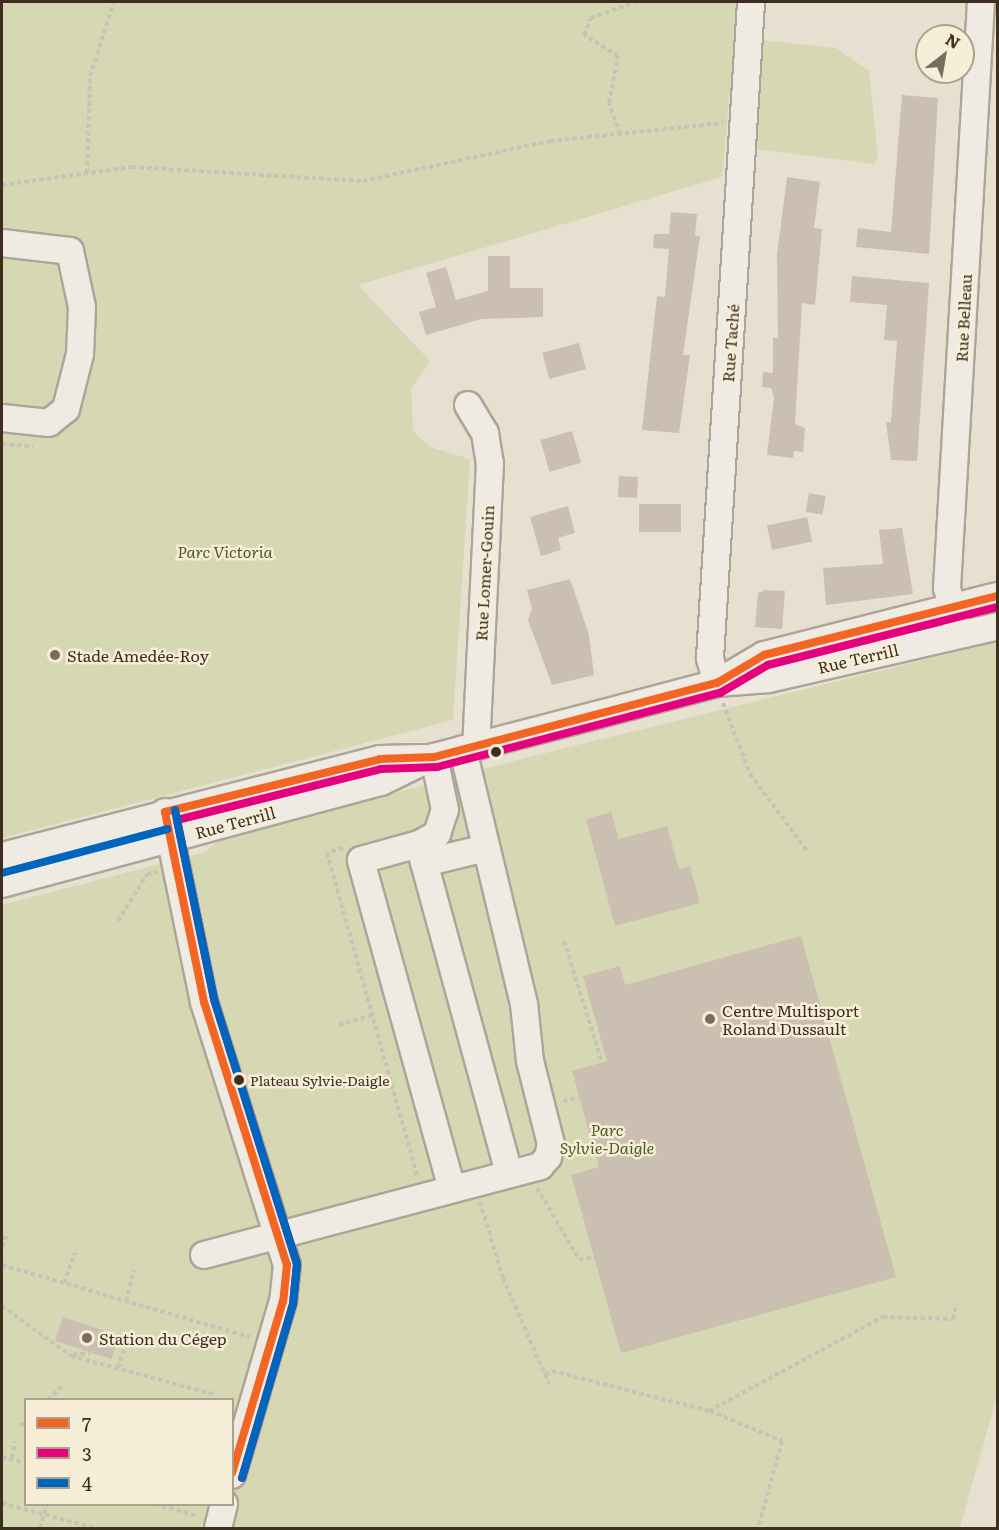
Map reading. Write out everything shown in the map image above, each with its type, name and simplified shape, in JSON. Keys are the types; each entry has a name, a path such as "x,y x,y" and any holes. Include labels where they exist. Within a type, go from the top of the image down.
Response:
{"street":[{"name":"Rue Taché","path":"717,683 711,658 751,2"},
{"name":"Rue Belleau","path":"959,634 947,588 981,2"},
{"path":"2,243 70,251 82,307 80,354 66,409 49,423 2,418"},
{"name":"Rue Lomer-Gouin","path":"468,405 485,433 490,463 470,748 486,848 551,1144 540,1166 518,1172"},
{"name":"Rue Terrill","path":"717,683 764,655 998,596"},
{"name":"Rue Terrill","path":"2,884 381,782 432,758 717,683 769,679 998,626"},
{"name":"Rue Terrill","path":"2,856 165,812 380,759 432,758"},
{"path":"421,854 437,834 445,810 432,758"},
{"path":"165,812 204,1002 280,1235 286,1286 234,1468"},
{"path":"463,1186 361,860 486,848"},
{"path":"204,1255 518,1172 421,854"},
{"path":"208,1522 222,1506"}],"path":[{"path":"87,173 90,76 114,2"},
{"path":"620,134 609,103 618,56 584,34 591,18 636,2"},
{"path":"2,185 132,167 363,181 550,141 727,123"},
{"path":"2,444 33,446"},
{"path":"717,683 750,774 808,852"},
{"path":"118,921 147,874 176,867"},
{"path":"564,941 602,1062"},
{"path":"339,1025 372,1015"},
{"path":"518,1172 579,1259 595,1258"},
{"path":"463,1186 549,1384"},
{"path":"2,1247 7,1233"},
{"path":"64,1283 75,1253"},
{"path":"2,1265 271,1343"},
{"path":"126,1301 134,1270"},
{"path":"709,1411 883,1317 953,1319 957,1303"},
{"path":"2,1306 71,1356 213,1394"},
{"path":"118,1368 128,1337"},
{"path":"71,1356 90,1353"},
{"path":"545,1375 552,1371 709,1411 775,1433 782,1441 758,1528"},
{"path":"50,1398 63,1385"},
{"path":"20,1426 24,1423"},
{"path":"12,1458 15,1441"},
{"path":"2,1457 24,1462"},
{"path":"2,1503 94,1528"},
{"path":"40,1528 46,1506"},
{"path":"161,1506 208,1522"}],"green space":[{"name":"Parc Victoria","path":"2,2 738,2 722,177 358,285 430,361 411,389 413,431 430,447 470,459 453,720 2,838"},
{"path":"760,40 836,48 869,71 878,157 874,164 754,149"},
{"name":"Parc Sylvie-Daigle","path":"997,642 998,1392 960,1528 2,1528 2,905 206,852 218,840 533,756"}],"building":[{"path":"902,95 938,98 929,254 856,247 858,228 891,232"},
{"path":"787,177 820,182 814,228 822,229 815,305 802,303 795,424 805,428 803,452 794,451 793,458 767,455 774,397 771,388 762,387 763,372 773,373 773,338 778,338 777,255"},
{"path":"671,212 697,214 695,236 700,236 683,355 690,355 679,433 642,430 657,296 665,297 669,249 653,248 654,234 669,234"},
{"path":"488,256 510,256 510,288 543,288 543,317 481,319 426,335 419,312 436,307 426,273 446,267 456,300 488,291"},
{"path":"852,276 929,283 917,461 891,460 886,422 891,422 897,341 884,340 887,305 850,302"},
{"path":"579,343 586,369 549,379 542,353"},
{"path":"572,431 581,463 549,472 540,440"},
{"path":"619,476 638,477 637,498 618,497"},
{"path":"809,493 826,496 822,515 806,512"},
{"path":"639,504 681,504 681,532 639,532"},
{"path":"568,506 575,533 558,538 561,550 541,556 530,517"},
{"path":"807,517 812,541 772,550 767,526"},
{"path":"902,528 913,594 826,605 823,568 883,564 879,530"},
{"path":"570,579 589,635 594,675 552,685 528,620 532,609 527,590"},
{"path":"765,590 785,591 782,629 755,627 758,593"},
{"path":"611,812 619,839 667,826 679,869 690,866 700,903 615,926 586,819"},
{"path":"801,936 896,1277 621,1353 571,1175 599,1167 572,1071 607,1061 583,976 620,966 625,985"},
{"name":"Station du Cégep","path":"63,1317 119,1335 111,1359 55,1341"}],"transit line":[{"name":"7","path":"165,812 380,759 434,757 717,683 764,655 998,596"},
{"name":"3","path":"242,1478 293,1304 297,1264 214,999 177,820 381,769 437,767 720,693 768,665 998,607"},
{"name":"4","path":"175,810 214,999 297,1264 293,1304 242,1478"},
{"name":"7","path":"165,812 204,1002 287,1265 283,1301 234,1466"},
{"name":"4","path":"2,873 167,829"}],"place":[{"name":"Stade Amedée-Roy","path":"55,655"},
{"name":"Centre Multisport Roland Dussault","path":"710,1019"},
{"name":"Plateau Sylvie-Daigle","path":"239,1080"},
{"name":"Station du Cégep","path":"87,1338"}]}
